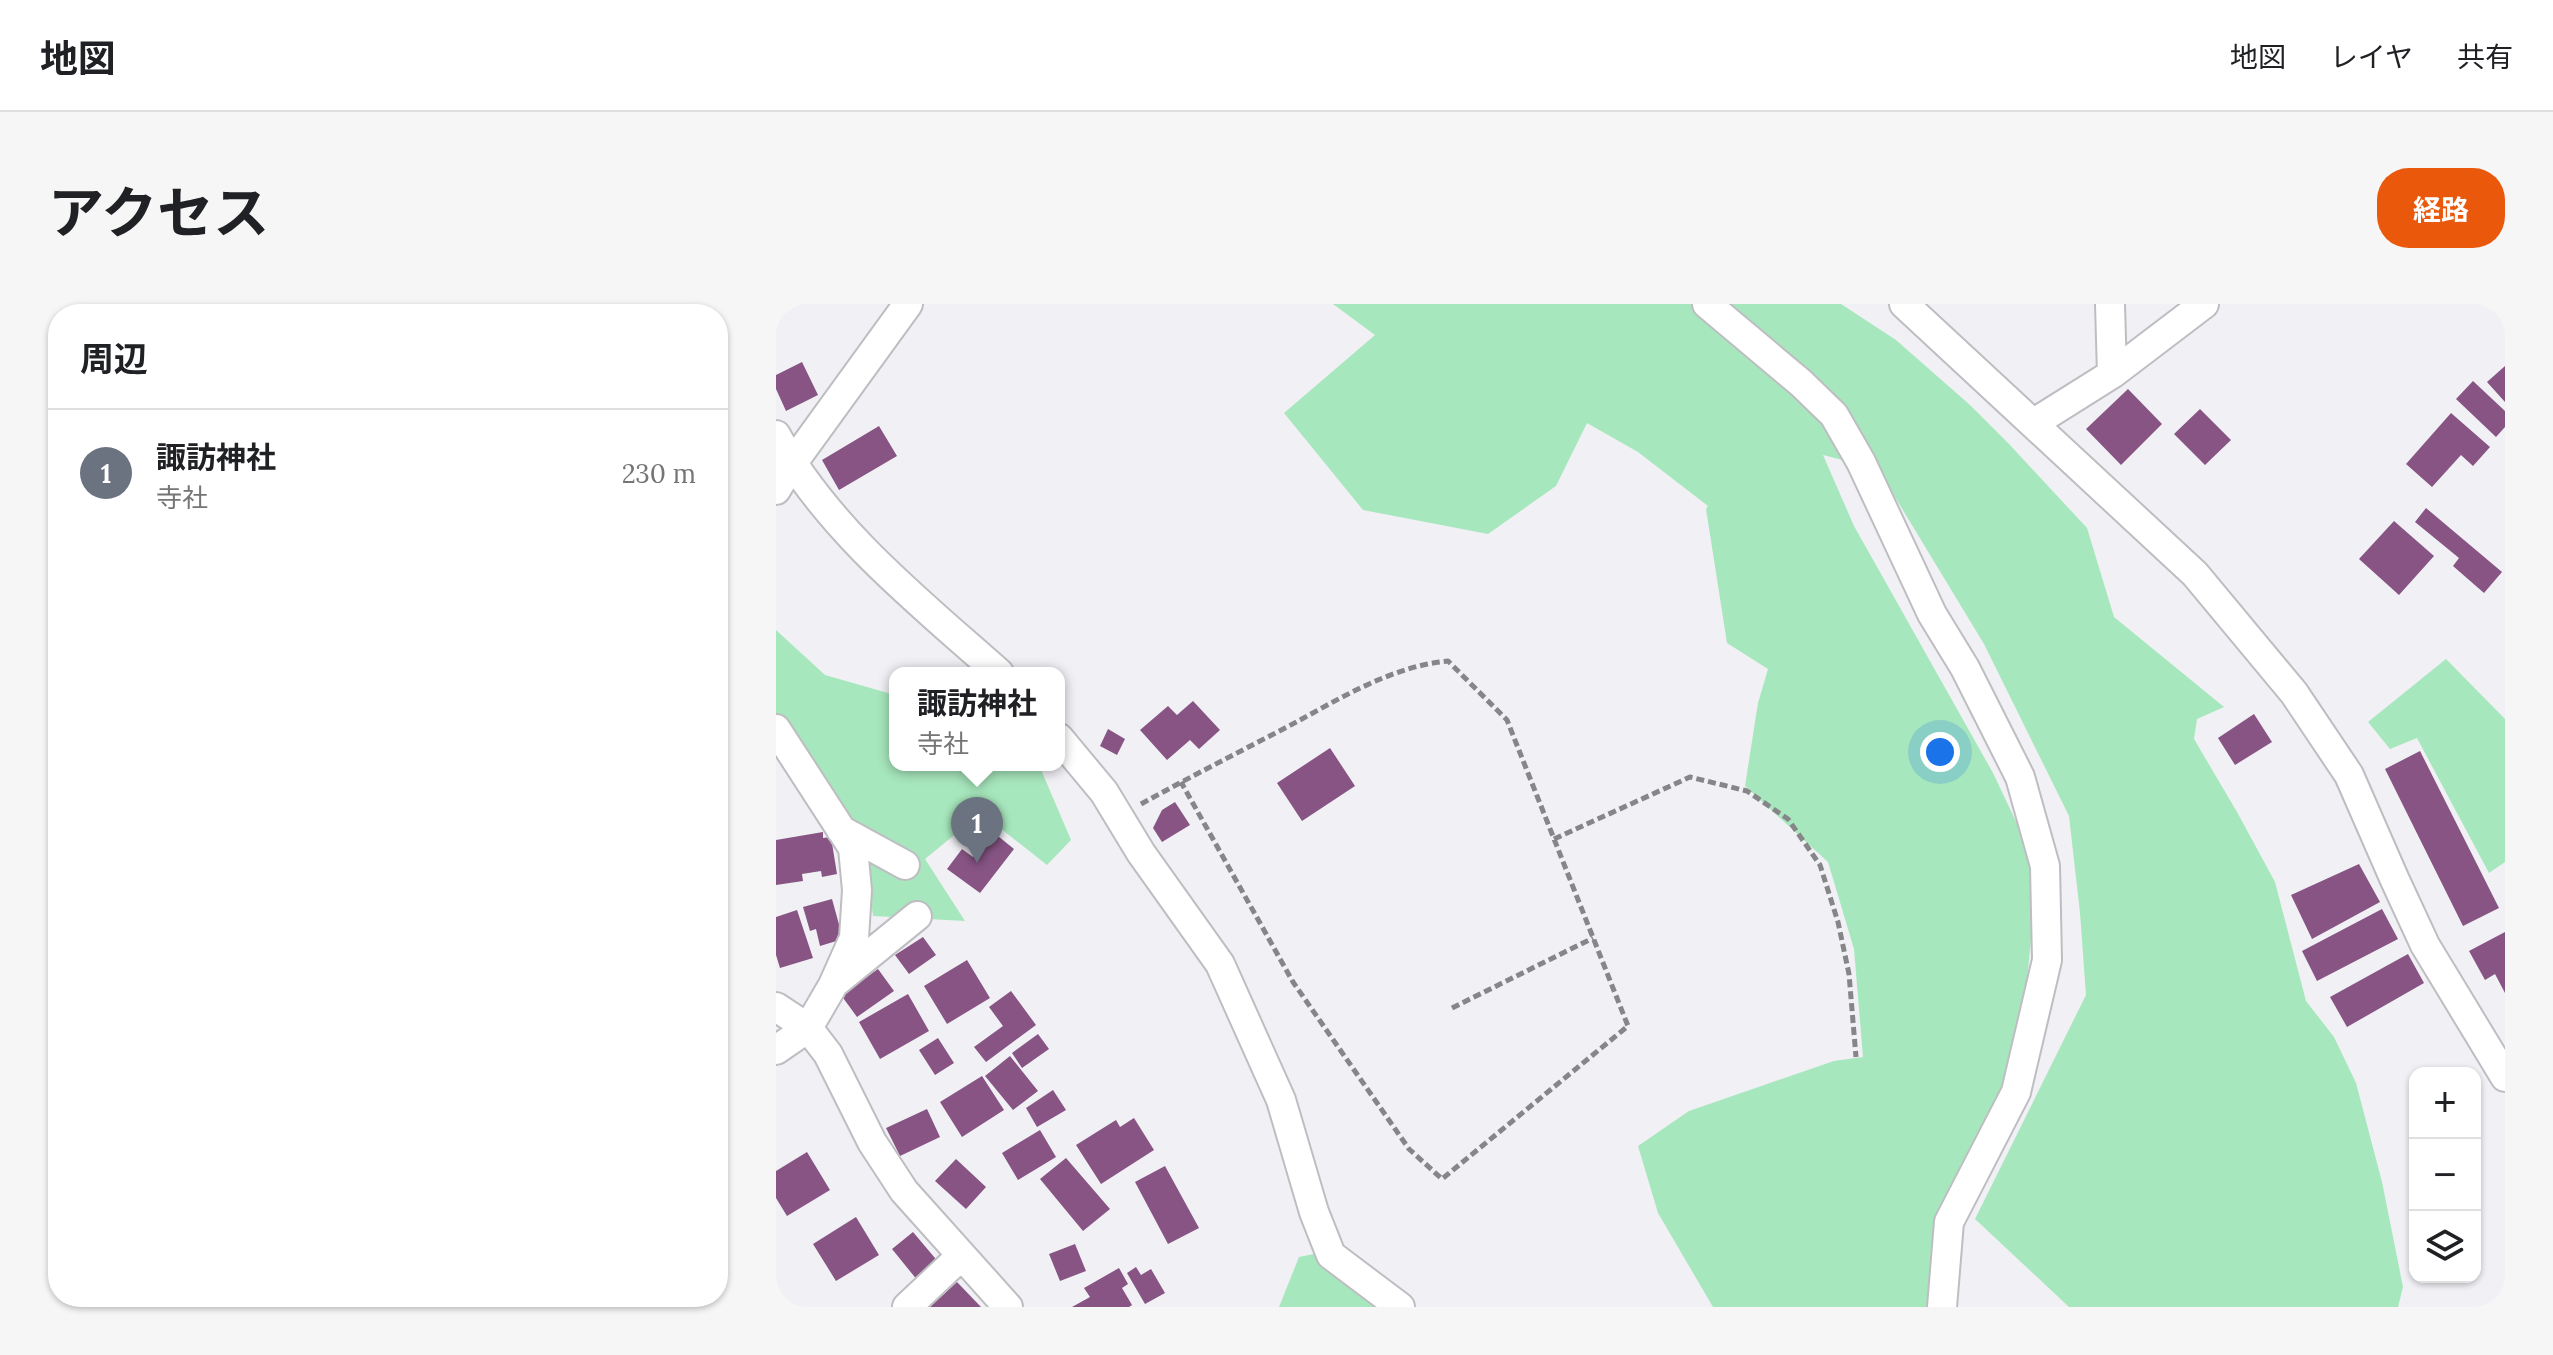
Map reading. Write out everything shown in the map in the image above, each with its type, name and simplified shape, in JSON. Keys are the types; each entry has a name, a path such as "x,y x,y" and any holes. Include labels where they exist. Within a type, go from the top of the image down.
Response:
{"street":[{"path":"776,490 908,304"},
{"path":"1707,304 1834,415 1861,462 1932,614 1965,668 2020,777 2045,866 2047,960 2016,1092 1949,1222 1942,1307"},
{"path":"1904,304 2195,574 2294,693 2349,775 2425,945 2505,1077"},
{"path":"2110,304 2112,374"},
{"path":"2034,423 2112,374 2204,304"},
{"path":"776,435 792,464 839,521 896,581 992,667"},
{"path":"776,729 853,848 857,890 854,938 833,985 808,1028 776,1050"},
{"path":"1065,745 1104,792 1141,853 1220,964 1281,1100 1314,1212 1331,1255 1400,1307"},
{"path":"841,830 905,865"},
{"path":"833,985 917,916"},
{"path":"776,1007 808,1028 828,1054 872,1142 904,1191 1008,1307"},
{"path":"907,1307 961,1256"}],"path":[{"path":"1118,816 1181,782 1357,690 1424,663 1448,661 1507,720 1628,1026 1442,1179 1409,1149 1293,982 1181,782"},
{"path":"1554,839 1690,777 1747,791 1788,819 1820,865 1838,922 1849,974 1856,1057"},
{"path":"1452,1008 1593,938"}],"green space":[{"path":"1333,304 1841,304 1896,340 1970,405 2087,528 2114,617 2224,707 2197,719 2194,739 2275,882 2306,1001 2334,1037 2356,1083 2382,1182 2403,1287 2398,1307 2069,1307 1975,1219 2086,995 2069,816 1984,644 1878,469 1823,455 1854,526 1993,773 2038,868 2016,1092 1949,1222 1941,1307 1713,1307 1658,1213 1638,1146 1689,1111 1834,1061 1863,1057 1854,949 1828,862 1745,786 1758,703 1768,669 1727,643 1708,506 1638,452 1587,423 1556,486 1488,534 1363,510 1284,413 1375,335"},
{"path":"776,630 825,675 889,693 889,771 1042,771 1071,840 1047,865 981,813 925,859 965,921 873,916 866,861 776,729"},
{"path":"2446,659 2505,719 2505,862 2489,873 2417,738 2390,749 2368,722"},
{"path":"1324,1252 1409,1307 1279,1307 1299,1257"}],"building":[{"path":"802,362 818,395 786,411 776,389 776,375"},
{"path":"2505,366 2505,402 2487,382"},
{"path":"2473,381 2505,411 2505,427 2496,437 2456,399"},
{"path":"2128,389 2162,424 2121,465 2086,429"},
{"path":"2200,409 2231,440 2205,465 2174,434"},
{"path":"2451,413 2490,447 2473,466 2461,455 2432,487 2406,464"},
{"path":"879,426 897,456 839,490 822,460"},
{"path":"2426,508 2502,572 2484,593 2453,566 2459,558 2415,522"},
{"path":"2394,521 2434,556 2399,595 2359,559"},
{"path":"1193,701 1220,730 1199,749 1190,740 1167,760 1140,730 1168,706 1177,715"},
{"path":"2254,714 2272,742 2235,765 2218,738"},
{"path":"1108,729 1125,739 1117,755 1100,746"},
{"path":"1330,748 1355,786 1302,821 1277,783"},
{"path":"2420,751 2499,908 2463,926 2385,769"},
{"path":"1175,802 1190,825 1162,842 1153,828 1162,810"},
{"path":"823,832 823,838 831,837 837,874 822,877 821,871 802,874 803,881 776,885 776,840"},
{"path":"993,832 1014,849 980,893 947,869 962,849 973,857"},
{"path":"2359,864 2380,902 2312,939 2291,895"},
{"path":"832,899 843,939 820,946 816,929 810,931 803,907"},
{"path":"2382,909 2398,939 2317,981 2302,951"},
{"path":"797,910 813,958 780,968 776,955 776,917"},
{"path":"2505,932 2505,993 2495,974 2485,980 2469,951"},
{"path":"923,937 936,955 909,974 895,955"},
{"path":"2408,954 2424,983 2347,1027 2330,997"},
{"path":"967,960 990,998 947,1024 924,986"},
{"path":"878,969 894,991 857,1017 841,995"},
{"path":"1011,991 1036,1025 986,1062 974,1047 1003,1026 989,1007"},
{"path":"908,994 929,1031 880,1059 859,1022"},
{"path":"1038,1034 1049,1049 1022,1068 1012,1053"},
{"path":"938,1038 954,1063 935,1075 919,1050"},
{"path":"1010,1056 1038,1091 1013,1110 985,1076"},
{"path":"982,1076 1004,1110 962,1137 940,1102"},
{"path":"1053,1090 1066,1110 1037,1127 1026,1108"},
{"path":"927,1109 940,1137 900,1156 886,1128"},
{"path":"1134,1118 1154,1150 1101,1184 1076,1145 1116,1120 1120,1127"},
{"path":"1040,1130 1056,1157 1018,1180 1002,1153"},
{"path":"807,1152 830,1190 787,1216 776,1198 776,1171"},
{"path":"1066,1158 1110,1209 1083,1231 1040,1179"},
{"path":"956,1159 986,1187 966,1209 935,1181"},
{"path":"1165,1166 1199,1228 1168,1244 1135,1182"},
{"path":"856,1217 879,1255 836,1281 813,1244"},
{"path":"913,1232 940,1264 918,1281 892,1249"},
{"path":"1075,1244 1086,1271 1060,1281 1049,1254"},
{"path":"1136,1267 1141,1275 1151,1269 1165,1293 1145,1304 1127,1273"},
{"path":"1119,1268 1128,1284 1122,1288 1132,1305 1072,1307 1090,1297 1084,1288"},
{"path":"957,1282 981,1307 930,1307"}],"place":[{"name":"諏訪神社","path":"977,863"}]}
